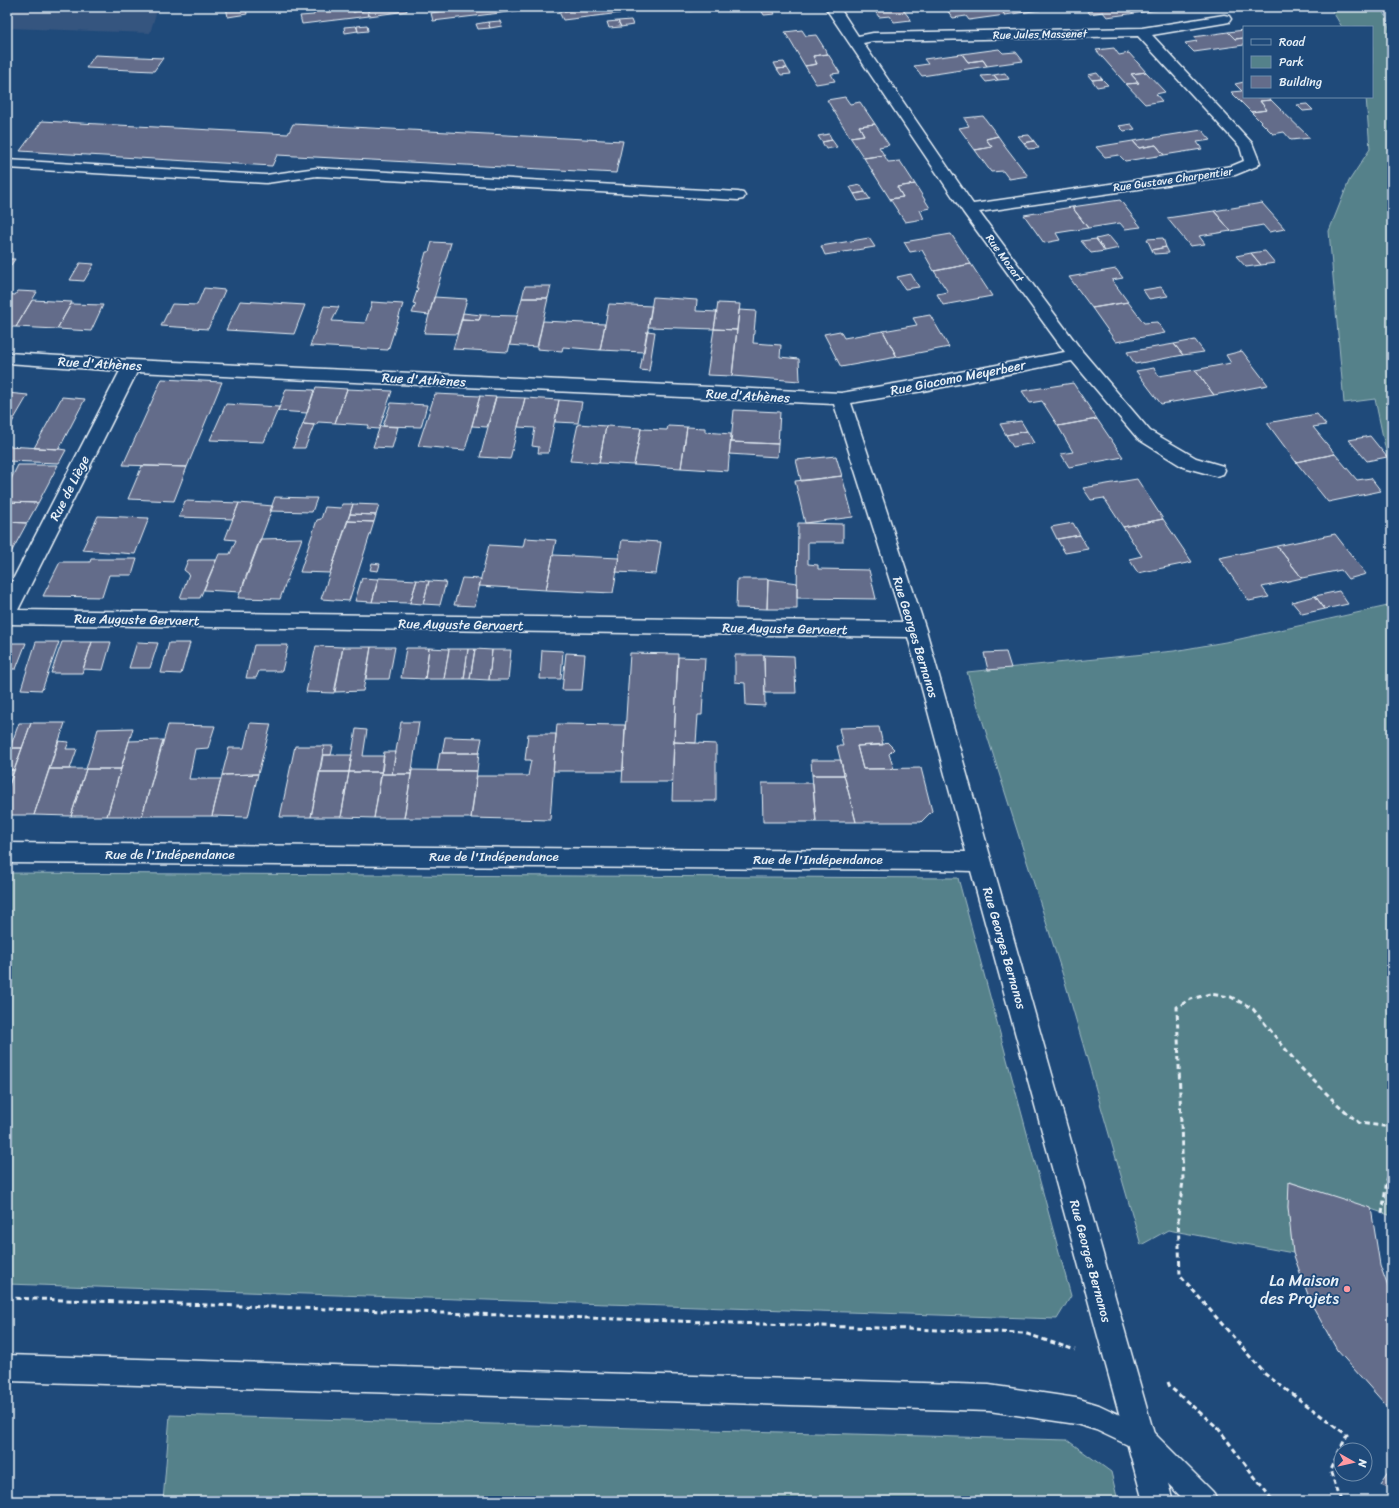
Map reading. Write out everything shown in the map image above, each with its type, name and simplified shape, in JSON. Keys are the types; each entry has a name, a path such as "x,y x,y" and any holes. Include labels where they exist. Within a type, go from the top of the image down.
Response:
{"street":[{"name":"Rue Mozart","path":"832,7 969,209 1076,355 1144,435 1190,463 1216,470"},
{"name":"Rue Jules Massenet","path":"854,40 873,37 1142,32 1224,19 1213,7"},
{"name":"Rue Gustave Charpentier","path":"969,209 1235,170 1252,163 1247,146 1142,32"},
{"name":"Rue Giacomo Meyerbeer","path":"841,399 923,385 1076,355"},
{"name":"Rue d'Athènes","path":"7,358 131,366 841,399"},
{"name":"Rue de Liège","path":"7,611 131,366"},
{"name":"Rue Georges Bernanos","path":"841,399 916,630 1158,1501"},
{"name":"Rue Auguste Gervaert","path":"7,617 916,630"},
{"name":"Rue de l'Indépendance","path":"7,853 940,860 980,862"}],"lane":[{"path":"7,164 266,178 317,172 738,196"},
{"path":"7,1368 989,1398 1076,1411 1099,1418 1141,1438 1204,1501"}],"path":[{"path":"1341,1501 1330,1470 1348,1435 1265,1374 1180,1275 1178,1216 1183,1181 1177,1007 1191,999 1210,994 1231,997 1253,1009 1300,1067 1336,1103 1359,1123 1392,1127"},
{"path":"1382,1214 1388,1180 1392,1171"},
{"path":"7,1298 1024,1333 1077,1351 1115,1347"},
{"path":"1167,1381 1170,1387 1217,1427 1273,1501"}],"shaded area":[{"path":"7,7 158,7 150,33 7,28"}],"green space":[{"path":"1330,7 1383,7 1392,38 1392,480 1375,399 1344,403 1329,231 1349,181 1370,149 1366,98 1373,98 1373,26 1341,26"},
{"path":"1392,605 1392,1216 1290,1182 1288,1207 1293,1253 1168,1230 1141,1245 1065,982 967,672 1174,651 1231,641"},
{"path":"7,873 958,878 1071,1296 1057,1319 7,1284"},
{"path":"170,1415 1067,1440 1111,1472 1118,1501 163,1501"}],"building":[{"path":"226,7 254,7 246,8 247,14 228,17"},
{"path":"334,7 352,7 353,12 368,10 369,16 302,24 300,16 314,15 314,10"},
{"path":"352,7 406,7 407,11 369,16 368,10 353,12"},
{"path":"443,7 482,7 482,9 497,8 500,13 433,21 431,13 444,11"},
{"path":"482,7 536,8 500,13 497,8 482,9"},
{"path":"571,7 627,7 629,12 563,20 559,12 572,10"},
{"path":"627,7 663,7 629,12"},
{"path":"688,7 722,7 690,11"},
{"path":"872,7 901,7 911,20 894,22 890,16 879,17"},
{"path":"959,7 982,7 984,10 999,8 1005,15 969,20 966,16 953,18 946,9"},
{"path":"982,7 1038,7 1040,10 1005,15 999,8 984,10"},
{"path":"1084,7 1138,7 1143,12 1107,17 1103,12 1090,14"},
{"path":"1138,7 1174,7 1143,12"},
{"path":"772,9 775,14 764,15 761,10"},
{"path":"631,20 633,25 621,27 618,21"},
{"path":"500,21 502,26 490,28 488,22"},
{"path":"618,21 621,27 609,28 607,22"},
{"path":"488,22 490,28 478,29 476,24"},
{"path":"367,25 368,31 358,32 357,26"},
{"path":"356,26 358,31 345,33 344,27"},
{"path":"802,30 806,36 816,35 828,54 813,56 817,64 805,66 785,32"},
{"path":"1243,30 1243,38 1235,39 1228,32"},
{"path":"1228,32 1235,39 1243,38 1243,45 1194,52 1185,43 1197,41 1193,37"},
{"path":"1114,48 1119,55 1129,53 1146,72 1131,74 1139,83 1126,84 1096,50"},
{"path":"999,49 1003,53 1016,52 1023,61 987,66 983,60 968,62 962,54"},
{"path":"828,54 840,73 831,74 835,81 816,84 805,66 817,64 813,56"},
{"path":"962,54 968,62 983,60 987,66 922,76 914,66 928,64 924,59"},
{"path":"95,55 163,58 154,71 86,68"},
{"path":"784,62 787,68 777,69 774,63"},
{"path":"787,68 791,74 781,75 777,69"},
{"path":"1146,72 1165,92 1156,94 1162,101 1145,104 1126,84 1139,83 1131,74"},
{"path":"1005,73 1009,79 998,80 994,75"},
{"path":"1097,73 1102,79 1092,80 1088,75"},
{"path":"994,75 998,80 986,82 981,76"},
{"path":"1102,79 1108,85 1097,87 1092,80"},
{"path":"1243,82 1243,98 1270,98 1271,100 1260,101 1267,110 1251,112 1231,92 1242,91 1235,84"},
{"path":"845,97 850,104 860,102 875,124 859,126 864,135 850,137 827,100"},
{"path":"1271,100 1310,138 1291,140 1284,132 1273,134 1251,112 1267,110 1260,101"},
{"path":"1307,104 1313,110 1303,111 1297,105"},
{"path":"983,116 998,136 986,139 992,147 975,150 959,128 969,126 964,118"},
{"path":"42,121 288,134 293,124 623,141 616,173 277,155 272,166 20,151"},
{"path":"875,124 889,145 879,147 884,155 864,158 850,137 864,135 859,126"},
{"path":"1131,124 1135,129 1124,131 1119,126"},
{"path":"1202,130 1211,140 1197,142 1202,149 1164,155 1156,145 1139,148 1133,141"},
{"path":"829,134 832,140 822,142 818,136"},
{"path":"1029,135 1034,141 1024,143 1018,136"},
{"path":"998,136 1028,176 1009,179 1003,171 991,172 975,150 992,147 986,139"},
{"path":"832,140 837,147 826,149 822,142"},
{"path":"1034,141 1039,148 1028,149 1024,143"},
{"path":"1133,141 1139,148 1156,145 1164,155 1125,161 1119,155 1105,157 1096,147"},
{"path":"884,155 888,162 900,161 915,184 897,187 903,197 890,199 864,158"},
{"path":"915,184 930,208 920,210 924,219 905,222 890,199 903,197 897,187"},
{"path":"861,185 865,192 854,194 850,187"},
{"path":"865,192 870,199 858,201 854,194"},
{"path":"1120,200 1141,227 1125,229 1120,223 1088,228 1072,207"},
{"path":"1262,203 1285,229 1269,232 1263,225 1231,231 1214,211"},
{"path":"1072,207 1088,228 1056,233 1060,240 1044,243 1024,215"},
{"path":"1214,211 1231,231 1199,236 1205,244 1190,246 1167,218"},
{"path":"951,234 971,264 934,271 922,250 910,252 904,242"},
{"path":"1109,236 1119,248 1105,251 1096,239"},
{"path":"869,238 875,247 825,255 821,246"},
{"path":"1163,238 1166,247 1152,250 1147,239"},
{"path":"1096,239 1105,251 1091,253 1081,241"},
{"path":"432,242 451,243 429,315 412,313 416,304 413,303 426,252 429,252"},
{"path":"1166,247 1169,253 1154,254 1152,250"},
{"path":"1265,251 1275,263 1261,265 1251,253"},
{"path":"1251,253 1261,265 1246,267 1236,256"},
{"path":"7,259 15,259 7,271"},
{"path":"80,263 94,264 84,281 70,280"},
{"path":"971,264 992,296 943,305 937,294 948,292 934,271"},
{"path":"1116,269 1123,278 1112,280 1128,302 1092,308 1069,277"},
{"path":"911,274 919,287 905,289 897,277"},
{"path":"525,286 551,286 548,298 522,298"},
{"path":"1161,287 1168,296 1149,299 1143,290"},
{"path":"204,288 225,290 208,329 161,326 172,304 197,305"},
{"path":"18,291 37,292 16,327 7,327 7,294 15,295"},
{"path":"434,297 467,299 457,334 424,333"},
{"path":"653,297 697,300 696,311 717,312 714,329 648,327"},
{"path":"522,298 548,298 537,347 509,345"},
{"path":"32,300 72,302 57,329 16,327"},
{"path":"240,301 305,305 294,334 226,330"},
{"path":"372,302 403,304 388,350 310,346 324,306 339,307 332,321 365,323"},
{"path":"1128,302 1144,323 1157,322 1165,333 1116,342 1092,308"},
{"path":"718,303 740,304 737,330 714,329"},
{"path":"71,304 103,305 91,331 57,329"},
{"path":"609,304 652,306 644,352 600,350"},
{"path":"739,310 756,311 753,343 781,345 780,357 799,359 800,381 732,376"},
{"path":"463,313 481,315 479,320 462,319"},
{"path":"481,315 517,316 508,352 453,349 462,319 479,320"},
{"path":"930,315 949,347 897,357 883,331 917,325 913,318"},
{"path":"543,321 605,324 600,350 563,347 562,351 537,349"},
{"path":"714,329 737,330 732,376 707,375"},
{"path":"647,331 655,332 649,371 640,370"},
{"path":"840,331 844,338 883,331 897,357 841,367 824,334"},
{"path":"1195,340 1204,352 1183,355 1174,344"},
{"path":"1174,344 1183,355 1135,364 1127,352"},
{"path":"1242,351 1268,385 1214,395 1195,370 1231,363 1226,355"},
{"path":"1154,368 1159,376 1195,370 1214,395 1161,404 1136,371"},
{"path":"162,379 222,382 187,467 123,465"},
{"path":"1073,383 1097,419 1058,426 1042,401 1030,403 1022,391"},
{"path":"316,387 347,389 335,423 318,422 316,425 303,424"},
{"path":"286,389 314,390 307,413 278,411"},
{"path":"347,389 392,391 379,429 367,428 369,425 335,423"},
{"path":"7,393 28,395 7,431"},
{"path":"435,394 480,396 465,450 418,446"},
{"path":"480,396 496,397 487,427 472,426"},
{"path":"62,397 85,399 59,449 34,448"},
{"path":"496,397 525,398 510,459 480,457"},
{"path":"525,398 559,400 548,453 538,453 539,447 532,446 535,428 518,427"},
{"path":"559,400 582,402 578,423 555,422"},
{"path":"391,403 427,405 421,427 383,426"},
{"path":"226,404 279,407 264,442 210,440"},
{"path":"734,410 780,412 778,444 731,442"},
{"path":"1317,414 1326,425 1313,427 1335,454 1296,462 1267,423"},
{"path":"1097,419 1123,457 1069,467 1061,454 1073,452 1058,426"},
{"path":"1021,421 1027,431 1006,435 1000,424"},
{"path":"303,424 314,425 305,448 293,448"},
{"path":"578,424 606,426 599,463 570,461"},
{"path":"380,426 398,427 392,448 373,447"},
{"path":"606,426 641,428 634,465 599,463"},
{"path":"668,426 687,427 681,468 634,465 641,429 667,430"},
{"path":"687,427 705,428 705,432 731,434 728,471 681,468"},
{"path":"1027,431 1034,443 1013,447 1006,435"},
{"path":"1370,436 1387,457 1367,461 1349,440"},
{"path":"731,442 778,444 777,457 729,454"},
{"path":"7,446 66,450 59,463 7,461"},
{"path":"1335,454 1357,480 1371,478 1381,491 1328,502 1296,462"},
{"path":"836,456 842,476 801,481 796,460"},
{"path":"18,465 58,465 38,503 7,502 7,487"},
{"path":"142,466 187,467 174,501 128,499"},
{"path":"842,476 853,517 805,523 795,481"},
{"path":"1137,479 1163,519 1123,527 1104,498 1091,500 1083,488"},
{"path":"275,497 317,498 312,512 270,511"},
{"path":"185,501 239,503 233,519 179,517"},
{"path":"7,502 38,503 27,523 7,522"},
{"path":"239,503 273,506 241,592 204,590 219,554 230,554 236,540 225,539"},
{"path":"342,504 353,504 330,573 300,572 317,520 321,519 325,507 341,508"},
{"path":"353,504 379,505 376,515 350,514"},
{"path":"350,514 376,515 374,522 348,521"},
{"path":"98,516 149,518 135,554 82,550"},
{"path":"1163,519 1192,562 1138,573 1129,559 1142,556 1123,527"},
{"path":"348,521 374,522 349,601 321,599"},
{"path":"7,522 27,523 7,560"},
{"path":"798,523 843,524 843,542 808,542 808,564 818,565 818,569 869,570 876,599 797,598"},
{"path":"1073,523 1080,535 1057,539 1051,527"},
{"path":"1335,534 1366,574 1348,579 1341,570 1302,578 1277,546"},
{"path":"1080,535 1088,549 1065,553 1057,539"},
{"path":"302,538 280,599 238,598 260,539"},
{"path":"525,538 556,540 546,590 479,586 489,545 523,547"},
{"path":"622,540 661,542 656,574 616,572"},
{"path":"1277,546 1302,578 1262,587 1269,597 1249,601 1219,558"},
{"path":"553,555 619,558 613,593 546,590"},
{"path":"91,559 137,559 132,575 109,575 102,597 43,596 60,562 90,562"},
{"path":"188,560 216,560 200,598 180,598 189,574 184,570"},
{"path":"372,563 380,564 378,571 370,570"},
{"path":"362,578 378,579 372,602 355,601"},
{"path":"379,578 417,580 410,603 372,602"},
{"path":"462,578 481,579 475,606 454,605"},
{"path":"737,579 768,579 767,609 736,608"},
{"path":"768,579 797,583 797,609 767,609"},
{"path":"417,580 429,581 423,604 410,603"},
{"path":"429,581 446,582 440,605 423,604"},
{"path":"1339,591 1348,604 1325,609 1315,596"},
{"path":"1315,596 1325,609 1302,614 1292,602"},
{"path":"36,642 59,642 42,690 21,689"},
{"path":"62,642 92,642 82,673 51,673"},
{"path":"92,642 111,642 103,670 83,669"},
{"path":"137,642 158,643 150,668 129,668"},
{"path":"7,643 26,643 16,669 7,669"},
{"path":"169,643 190,643 181,674 161,673"},
{"path":"254,645 288,645 282,671 259,671 256,678 246,678"},
{"path":"316,646 343,647 334,693 306,692"},
{"path":"343,647 371,647 363,691 335,692"},
{"path":"371,647 395,647 389,679 366,679"},
{"path":"406,648 429,648 425,679 401,678"},
{"path":"429,648 449,649 444,679 425,679"},
{"path":"449,649 468,649 464,679 444,679"},
{"path":"468,649 475,649 470,679 464,679"},
{"path":"475,649 492,650 489,680 470,679"},
{"path":"492,650 511,650 508,680 489,680"},
{"path":"542,650 563,651 561,679 540,679"},
{"path":"1006,652 1011,668 988,670 984,653"},
{"path":"566,653 585,654 582,690 562,690"},
{"path":"630,653 678,654 672,782 622,782"},
{"path":"735,655 764,655 765,706 746,705 745,683 735,682"},
{"path":"764,655 794,656 796,693 765,693"},
{"path":"678,657 705,658 702,715 698,715 696,743 674,742"},
{"path":"401,722 419,722 411,774 392,774"},
{"path":"19,723 31,723 22,748 10,748"},
{"path":"31,723 65,723 34,815 7,815 7,791"},
{"path":"250,723 271,724 258,774 222,775 229,748 244,748"},
{"path":"557,724 625,725 623,771 553,771"},
{"path":"168,725 215,726 208,748 195,749 189,779 221,779 212,816 142,816"},
{"path":"879,727 883,745 857,746 863,769 921,768 932,811 921,822 856,822 837,746 843,746 839,728"},
{"path":"133,728 121,769 86,769 98,729"},
{"path":"356,729 367,730 363,756 384,756 382,772 349,772"},
{"path":"528,734 556,734 550,820 471,818 477,776 528,776 531,760 525,760"},
{"path":"445,737 482,738 479,753 442,753"},
{"path":"163,740 142,816 107,816 129,741"},
{"path":"58,741 69,742 66,749 77,749 70,769 49,769"},
{"path":"674,742 716,744 716,801 672,801"},
{"path":"887,742 894,749 889,754 894,769 863,769 857,746 885,744"},
{"path":"295,746 324,746 311,817 280,817"},
{"path":"324,746 333,746 331,755 323,755"},
{"path":"7,748 22,748 14,770 7,770"},
{"path":"384,752 396,752 392,774 381,774"},
{"path":"440,753 479,753 477,771 437,771"},
{"path":"323,755 352,755 349,772 320,772"},
{"path":"811,760 841,760 844,775 812,775"},
{"path":"49,769 86,769 71,816 34,815"},
{"path":"86,769 121,769 107,816 71,816"},
{"path":"7,770 14,770 7,791"},
{"path":"412,770 477,771 471,818 404,818"},
{"path":"320,772 349,772 341,817 311,817"},
{"path":"349,772 382,772 374,818 341,817"},
{"path":"258,774 248,817 212,816 222,775"},
{"path":"381,774 411,774 404,818 374,818"},
{"path":"812,775 844,775 856,822 816,822"},
{"path":"762,783 813,783 816,822 763,822"},
{"name":"La Maison des Projets","path":"1289,1182 1371,1208 1380,1265 1392,1298 1392,1412 1337,1350 1311,1303 1293,1253 1288,1207"},
{"path":"1392,1468 1392,1489 1381,1484"}],"place":[{"name":"La Maison des Projets","path":"1347,1289"}]}
